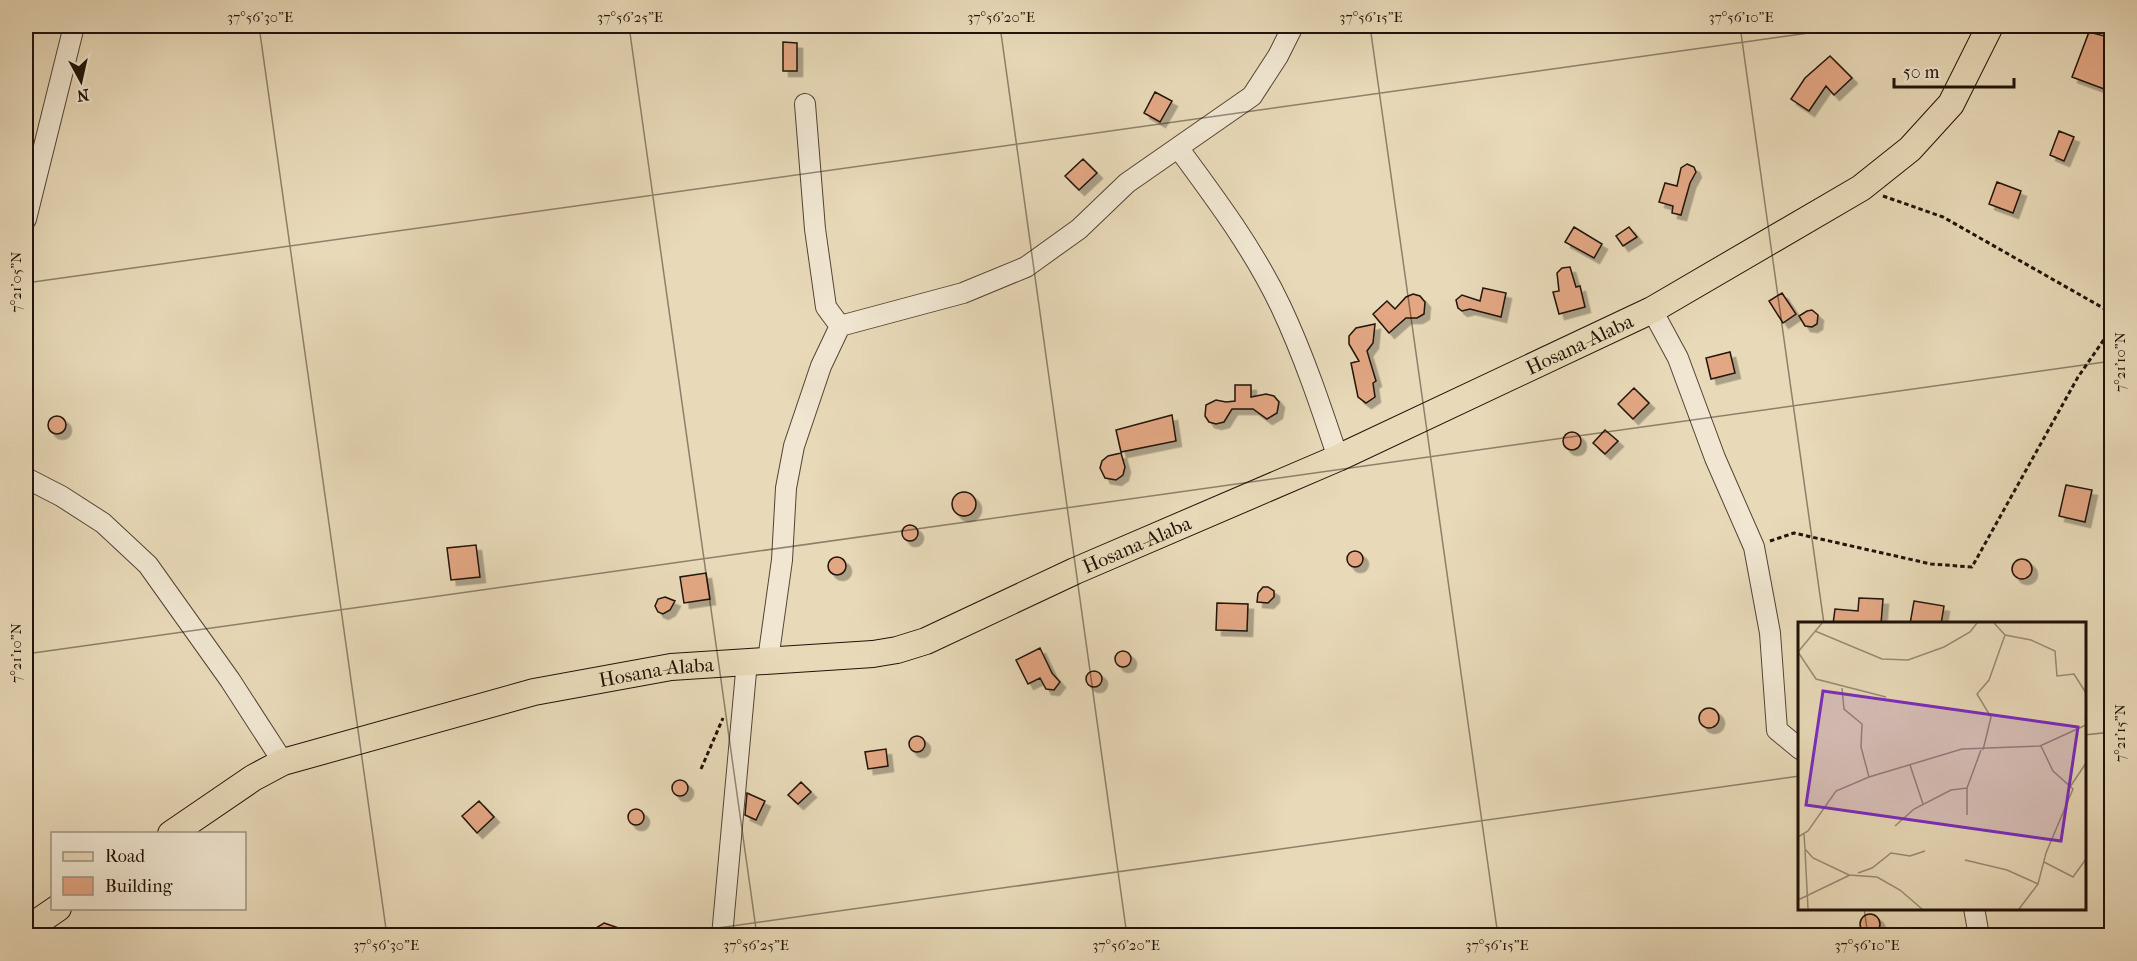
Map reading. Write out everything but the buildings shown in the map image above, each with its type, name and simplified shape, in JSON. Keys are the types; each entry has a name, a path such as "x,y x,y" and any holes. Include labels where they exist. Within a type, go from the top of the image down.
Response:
{"main road":[{"name":"Hosana-Alaba","path":"174,832 253,778 283,762 534,692 671,667 873,654 897,650 926,641 1075,571 1338,458 1652,310 1861,188 1910,149 1951,104 1990,26"},
{"path":"26,930 56,910"}],"street":[{"path":"26,219 74,26"},
{"path":"722,936 757,660 782,560 786,488 794,446 821,366 840,326 963,293 1026,267 1079,229 1127,183 1252,96 1278,56 1293,26"},
{"path":"805,104 815,229 826,307 840,326"},
{"path":"1179,149 1233,224 1280,306 1315,390 1338,458"},
{"path":"1652,310 1678,358 1715,458 1754,547 1770,633 1777,730 1798,747"},
{"path":"26,478 61,496 103,523 148,565 230,680 283,762"},
{"path":"1974,910 1979,936"}],"path":[{"path":"1861,188 1943,217 2112,313"},
{"path":"1754,547 1794,533 1931,564 1972,567 2078,377 2112,328"}]}
